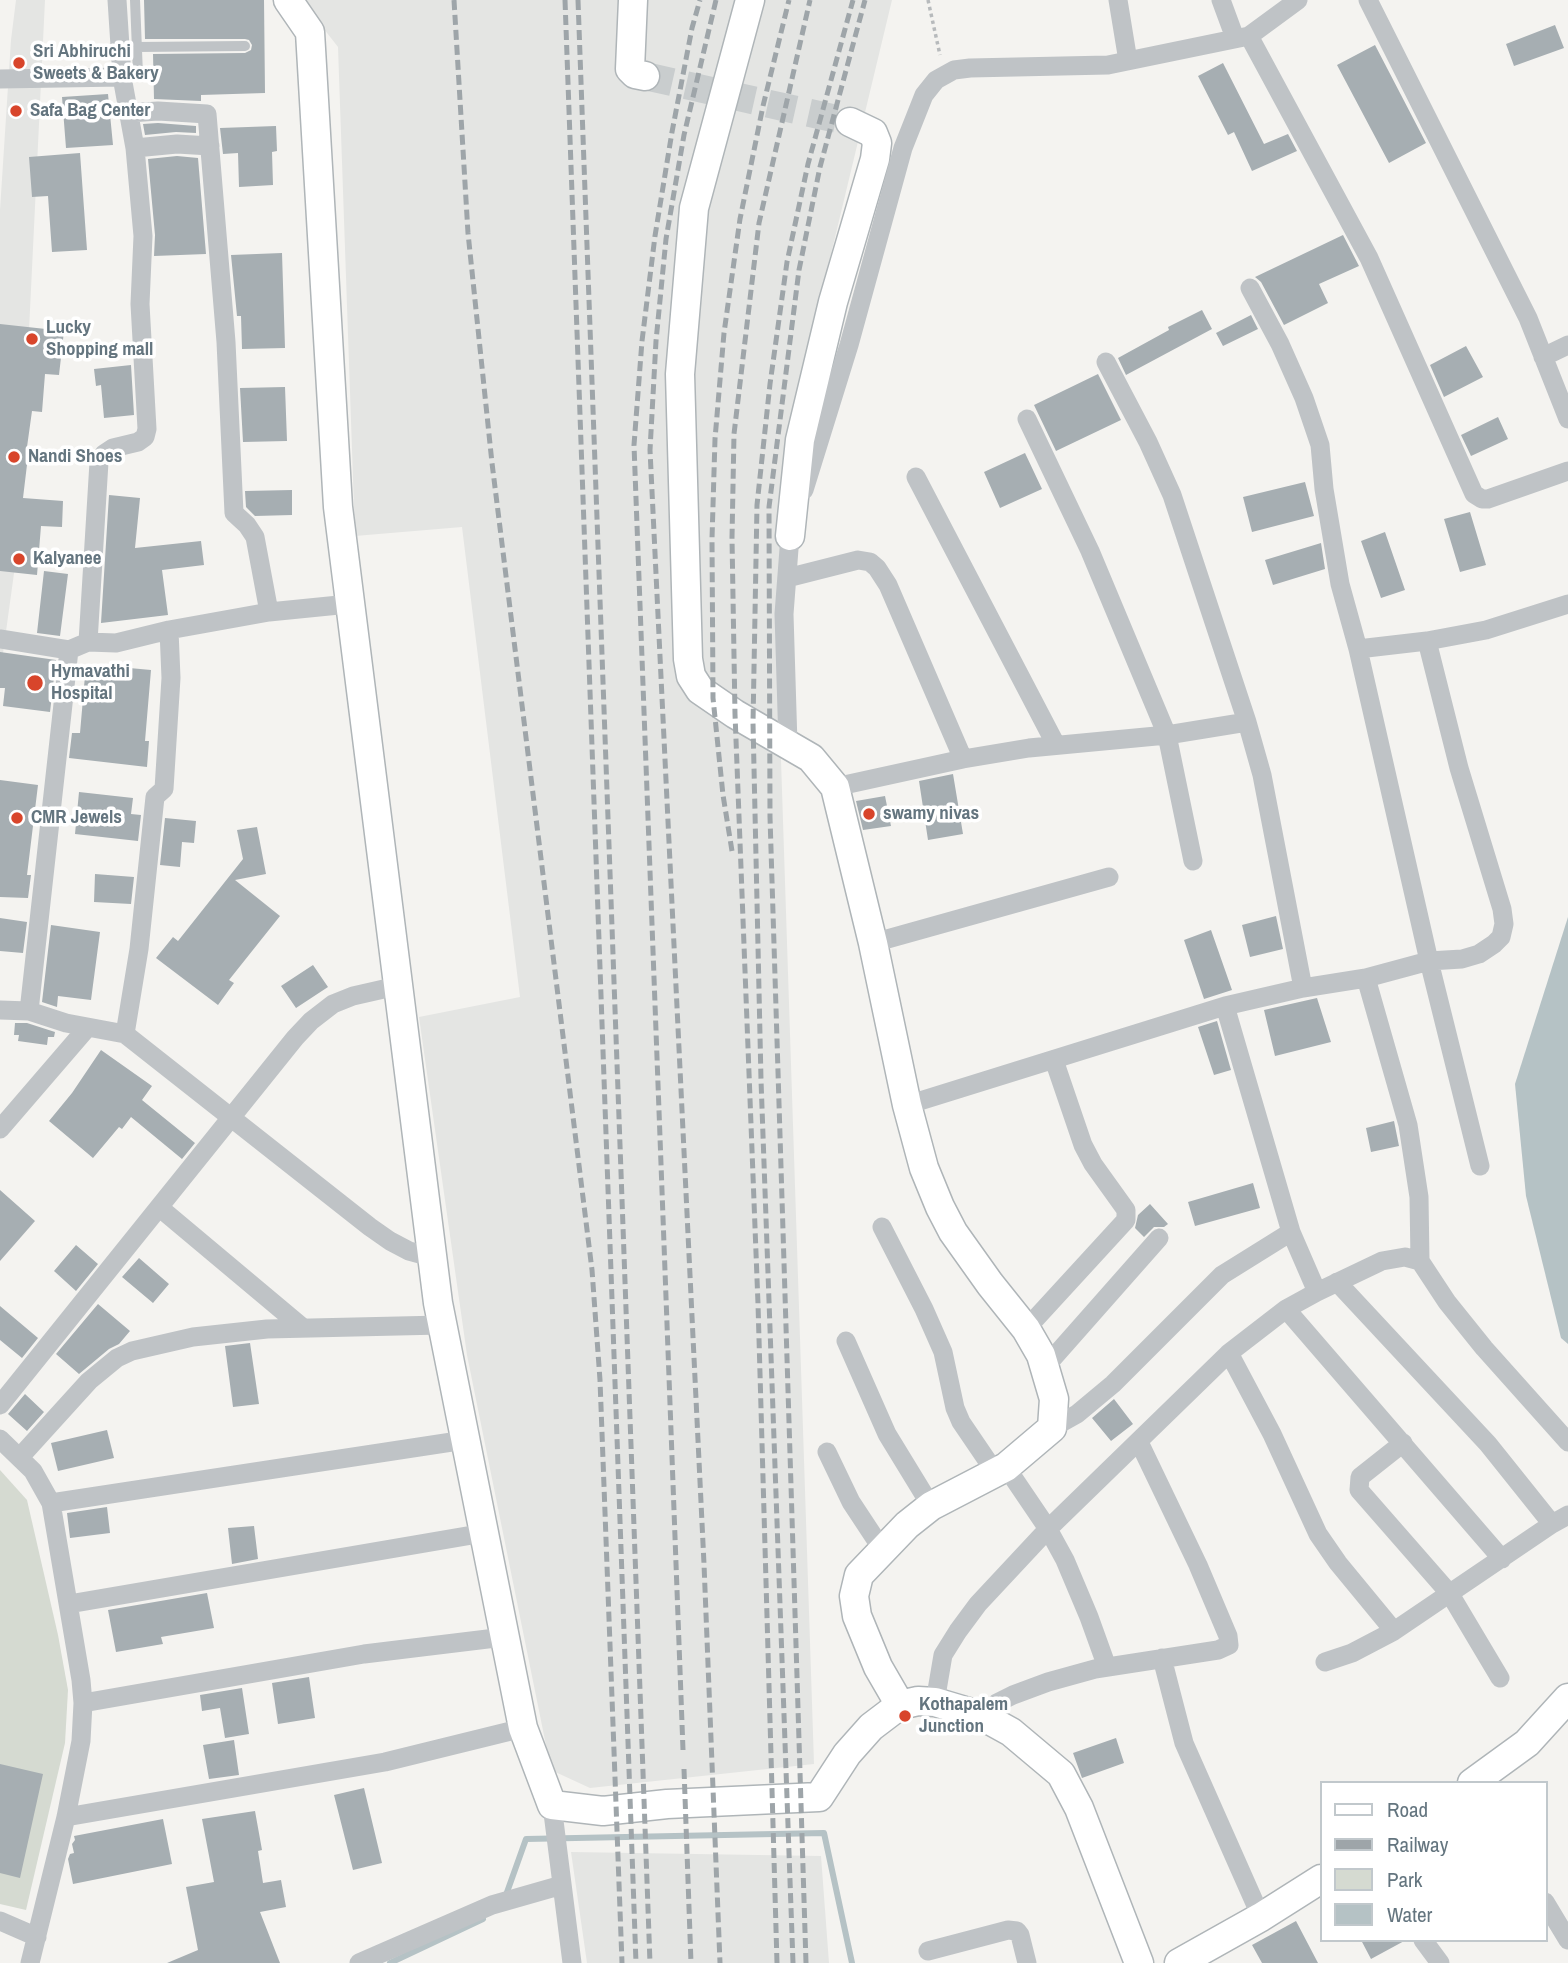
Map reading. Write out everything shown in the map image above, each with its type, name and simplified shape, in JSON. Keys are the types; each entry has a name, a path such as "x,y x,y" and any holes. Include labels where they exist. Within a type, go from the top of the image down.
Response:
{"main road":[{"path":"288,0 310,32 338,507 431,1257 442,1325 523,1728 552,1805 603,1811 667,1804 820,1797 847,1754 871,1727 900,1704 935,1702 982,1716 1011,1732 1061,1774 1079,1808 1139,1963"},
{"path":"633,0 630,69 635,74 645,76"},
{"path":"750,0 694,208 680,374 688,659 691,676 700,690 735,714 811,758 835,787 873,943 907,1105 924,1168 944,1215 989,1284 1026,1329 1046,1366 1054,1399 1052,1428 1001,1469 931,1506 907,1525 859,1575 854,1596 857,1616 878,1667 900,1704"},
{"path":"790,536 800,440 834,302 875,159 877,143 873,133 850,122"},
{"path":"1475,1781 1527,1743 1564,1711"},
{"path":"1179,1963 1261,1917 1320,1880"}],"street":[{"path":"88,642 99,462 104,454 113,448 138,442 145,437 147,429 140,304 143,236 135,148 122,77 117,0"},
{"path":"1118,0 1128,61"},
{"path":"1221,0 1369,258 1474,495 1488,499 1568,471"},
{"path":"788,744 784,614 790,536 849,345 903,148 924,95 936,80 954,70 1108,65 1242,37 1298,0"},
{"path":"1368,0 1528,318 1568,419"},
{"path":"0,79 122,77"},
{"path":"129,113 158,111 207,114 226,342 234,513 255,537 269,612"},
{"path":"135,148 177,144 210,146"},
{"path":"1250,288 1280,344 1304,398 1320,445 1331,537 1340,584 1358,649 1479,1166"},
{"path":"1543,357 1568,345"},
{"path":"1105,362 1148,442 1172,495 1247,722 1262,775 1303,988"},
{"path":"1027,419 1090,551 1167,735 1193,861"},
{"path":"916,477 1056,745"},
{"path":"787,578 858,560 870,562 877,568 888,584 962,759"},
{"path":"0,639 69,650 88,642 116,643 169,630 269,612 349,604"},
{"path":"1358,649 1427,641 1486,630 1568,604"},
{"path":"125,1034 139,949 155,797 164,789 171,678 169,630"},
{"path":"907,1105 1225,1006 1303,988 1366,978 1429,961 1462,959 1479,954 1494,944 1501,937 1504,924 1502,909 1459,768 1427,641"},
{"path":"29,1011 69,650"},
{"path":"835,787 962,759 1056,745 1167,735 1247,722"},
{"path":"873,943 1109,877"},
{"path":"1366,978 1408,1125 1419,1197 1420,1261 1461,1320 1568,1442"},
{"path":"0,1405 311,1021 333,1004 353,996 397,986"},
{"path":"1225,1006 1291,1232 1317,1292"},
{"path":"0,1010 29,1011 48,1019 125,1034 390,1241 431,1257"},
{"path":"0,1129 87,1028"},
{"path":"1026,1329 1126,1220 1126,1210 1093,1164 1083,1144 1054,1060"},
{"path":"160,1208 302,1327"},
{"path":"882,1227 943,1352 955,1408 961,1422 1048,1529 1090,1617 1107,1667"},
{"path":"1052,1428 1077,1414 1113,1384 1222,1275 1291,1232"},
{"path":"1046,1366 1159,1238"},
{"path":"935,1702 943,1655 978,1604 1048,1529 1229,1353 1286,1310 1337,1282 1382,1261 1405,1257 1420,1261"},
{"path":"1325,1662 1352,1653 1394,1631 1560,1520 1337,1282"},
{"path":"1286,1310 1502,1559"},
{"path":"20,1457 103,1367 132,1351 193,1336 302,1327 442,1325"},
{"path":"846,1341 887,1434 931,1506"},
{"path":"1229,1353 1272,1434 1318,1534 1338,1563 1394,1631"},
{"path":"0,1439 33,1471 51,1503 83,1703 81,1741 66,1817 30,1963"},
{"path":"51,1503 465,1440"},
{"path":"982,1716 997,1703 1048,1682 1107,1667 1225,1648 1229,1640 1198,1565 1139,1442"},
{"path":"1402,1443 1360,1477 1359,1490 1450,1594 1500,1678"},
{"path":"827,1452 851,1502 882,1549"},
{"path":"69,1604 484,1533"},
{"path":"83,1703 376,1652 504,1637"},
{"path":"1162,1658 1184,1743 1261,1917"},
{"path":"66,1817 385,1762 523,1728"},
{"path":"552,1805 572,1963"},
{"path":"359,1963 492,1905 562,1885"},
{"path":"1547,1905 1568,1940"},
{"path":"0,1921 37,1937"},
{"path":"928,1951 1008,1930 1017,1931 1027,1963"},
{"path":"1424,1942 1440,1963"}],"lane":[{"path":"122,77 138,75 135,0"},
{"path":"137,47 246,46"}],"path":[{"path":"928,0 944,74"}],"shaded area":[{"path":"16,0 45,0 19,537 0,675 0,210"},
{"path":"306,0 892,0 801,379 781,545 781,760 814,1764 590,1788 551,1770 467,1355 419,1017 520,997 462,527 355,536 338,47 306,6"},
{"path":"571,1852 821,1856 829,1963 587,1963"}],"green space":[{"path":"0,1470 27,1500 68,1690 65,1743 26,1910 0,1904"}],"water":[{"path":"1568,917 1568,1344 1561,1338 1526,1196 1515,1084"}],"building":[{"path":"144,0 264,0 265,93 201,95 201,101 154,99 153,54 245,53 251,50 252,45 245,39 145,39"},
{"path":"1555,25 1564,48 1514,66 1506,44"},
{"path":"1375,45 1426,143 1389,163 1337,65"},
{"path":"1223,63 1264,144 1288,134 1297,151 1252,171 1234,132 1228,135 1198,76"},
{"path":"108,94 113,145 66,148 62,97"},
{"path":"143,124 196,126 196,133 145,135"},
{"path":"276,126 277,151 272,152 273,185 239,187 238,153 223,154 220,128"},
{"path":"80,153 87,250 52,252 48,196 32,197 29,157"},
{"path":"177,156 198,158 206,254 154,256 155,235 148,159"},
{"path":"1343,235 1359,266 1319,284 1328,303 1284,325 1261,282 1255,277"},
{"path":"282,253 285,348 242,349 241,316 237,316 231,255"},
{"path":"1202,310 1212,329 1126,375 1118,358 1169,330 1168,327"},
{"path":"1251,315 1258,329 1223,346 1216,333"},
{"path":"0,324 64,331 59,375 45,374 42,412 32,411 27,447 23,498 63,501 62,527 41,526 37,575 0,571"},
{"path":"1466,346 1483,377 1444,397 1430,365"},
{"path":"131,365 134,415 104,418 101,385 96,386 94,369"},
{"path":"1098,374 1121,420 1056,451 1034,405"},
{"path":"285,387 287,441 243,442 240,388"},
{"path":"1498,417 1508,439 1471,456 1461,435"},
{"path":"1025,453 1042,489 1000,508 984,472"},
{"path":"1305,482 1314,516 1252,532 1243,497"},
{"path":"292,490 292,515 255,516 246,507 245,491"},
{"path":"109,495 140,498 135,548 201,541 204,565 162,570 168,615 101,623"},
{"path":"1470,512 1486,565 1460,572 1444,519"},
{"path":"1385,532 1405,590 1381,598 1361,541"},
{"path":"1321,543 1325,569 1273,585 1265,560"},
{"path":"44,571 68,574 60,636 37,633"},
{"path":"0,652 56,660 50,712 3,706 5,688 0,688"},
{"path":"86,664 151,670 145,741 149,741 147,767 69,758 72,733 80,733"},
{"path":"953,774 963,834 928,840 919,781"},
{"name":"CMR Jewels","path":"0,780 38,785 27,875 31,875 28,898 0,897"},
{"path":"79,792 133,798 131,814 141,815 138,841 75,834"},
{"name":"swamy nivas","path":"885,796 891,826 863,830 856,801"},
{"path":"165,818 196,821 194,843 182,842 180,867 160,865"},
{"path":"257,827 266,874 235,880 280,916 229,980 234,983 218,1005 156,958 173,937 178,941 243,859 237,830"},
{"path":"95,874 134,877 131,904 94,902"},
{"path":"1276,916 1283,949 1250,957 1242,925"},
{"path":"0,918 27,922 23,953 0,951"},
{"path":"51,925 100,932 91,1000 58,996 57,1007 42,1002"},
{"path":"1211,930 1232,990 1204,999 1184,940"},
{"path":"313,965 328,987 296,1008 281,986"},
{"path":"1317,998 1331,1042 1275,1056 1264,1010"},
{"path":"1217,1021 1231,1070 1214,1075 1198,1027"},
{"path":"15,1023 27,1023 55,1032 54,1037 48,1037 47,1045 18,1041 19,1035 14,1035"},
{"path":"101,1050 152,1086 142,1100 195,1143 182,1159 131,1117 93,1158 49,1121"},
{"path":"1394,1121 1399,1146 1371,1152 1366,1128"},
{"path":"1253,1183 1260,1208 1195,1226 1188,1202"},
{"path":"0,1190 35,1221 0,1261"},
{"path":"1150,1204 1168,1224 1154,1227 1144,1237 1135,1228 1138,1215"},
{"path":"76,1245 98,1264 76,1291 54,1271"},
{"path":"139,1258 169,1284 153,1303 122,1277"},
{"path":"98,1304 130,1331 119,1344 79,1374 56,1354"},
{"path":"0,1306 38,1338 22,1358 0,1340"},
{"path":"250,1343 259,1404 233,1407 225,1346"},
{"path":"25,1394 44,1412 27,1431 8,1414"},
{"path":"1114,1399 1133,1424 1111,1441 1092,1418"},
{"path":"107,1430 114,1458 58,1471 51,1443"},
{"path":"107,1507 110,1533 70,1538 67,1513"},
{"path":"254,1526 258,1559 232,1564 228,1528"},
{"path":"207,1593 214,1628 161,1637 163,1644 116,1652 108,1610"},
{"path":"309,1677 315,1718 278,1724 272,1683"},
{"path":"242,1688 249,1734 225,1738 220,1708 202,1711 200,1695"},
{"path":"1116,1738 1124,1763 1082,1778 1073,1753"},
{"path":"234,1740 239,1775 209,1779 203,1745"},
{"path":"0,1764 43,1774 20,1878 0,1873"},
{"path":"364,1788 382,1863 353,1870 334,1795"},
{"path":"255,1811 262,1850 258,1851 263,1883 281,1880 286,1907 260,1912 280,1963 167,1963 198,1950 186,1887 214,1882 202,1819"},
{"path":"163,1819 172,1864 73,1884 68,1859 70,1854 74,1853 74,1836"},
{"path":"1296,1921 1318,1963 1262,1963 1252,1945"},
{"path":"1362,1942 1402,1942 1371,1959"}],"waterway":[{"path":"506,1895 526,1839 824,1833 852,1963"},
{"path":"390,1963 483,1919"}],"tunnel":[{"path":"645,76 850,122"}],"railway":[{"path":"454,0 468,233 492,463 592,1270 600,1380 622,1963"},
{"path":"565,0 636,1963"},
{"path":"578,0 650,1963"},
{"path":"683,1750 634,445 642,341 655,236 672,132 700,0"},
{"path":"716,0 684,135 666,239 656,341 650,450 704,1564 720,1963"},
{"path":"732,851 713,698 712,539 715,439 724,333 740,219 763,106 789,0"},
{"path":"777,1963 758,1304 735,714 732,538 734,434 759,223 810,0"},
{"path":"793,1963 761,1080 753,723 757,505 787,262 808,164 853,0"},
{"path":"806,1963 770,817 769,507 799,270 820,167 865,0"},
{"path":"684,1769 691,1963"}],"place":[{"name":"Sri Abhiruchi Sweets & Bakery","path":"19,63"},
{"name":"Safa Bag Center","path":"16,111"},
{"name":"Lucky Shopping mall","path":"32,339"},
{"name":"Nandi Shoes","path":"14,457"},
{"name":"Kalyanee","path":"19,559"},
{"name":"Hymavathi Hospital","path":"35,683"},
{"name":"swamy nivas","path":"869,814"},
{"name":"CMR Jewels","path":"17,818"},
{"name":"Kothapalem Junction","path":"905,1716"}]}
